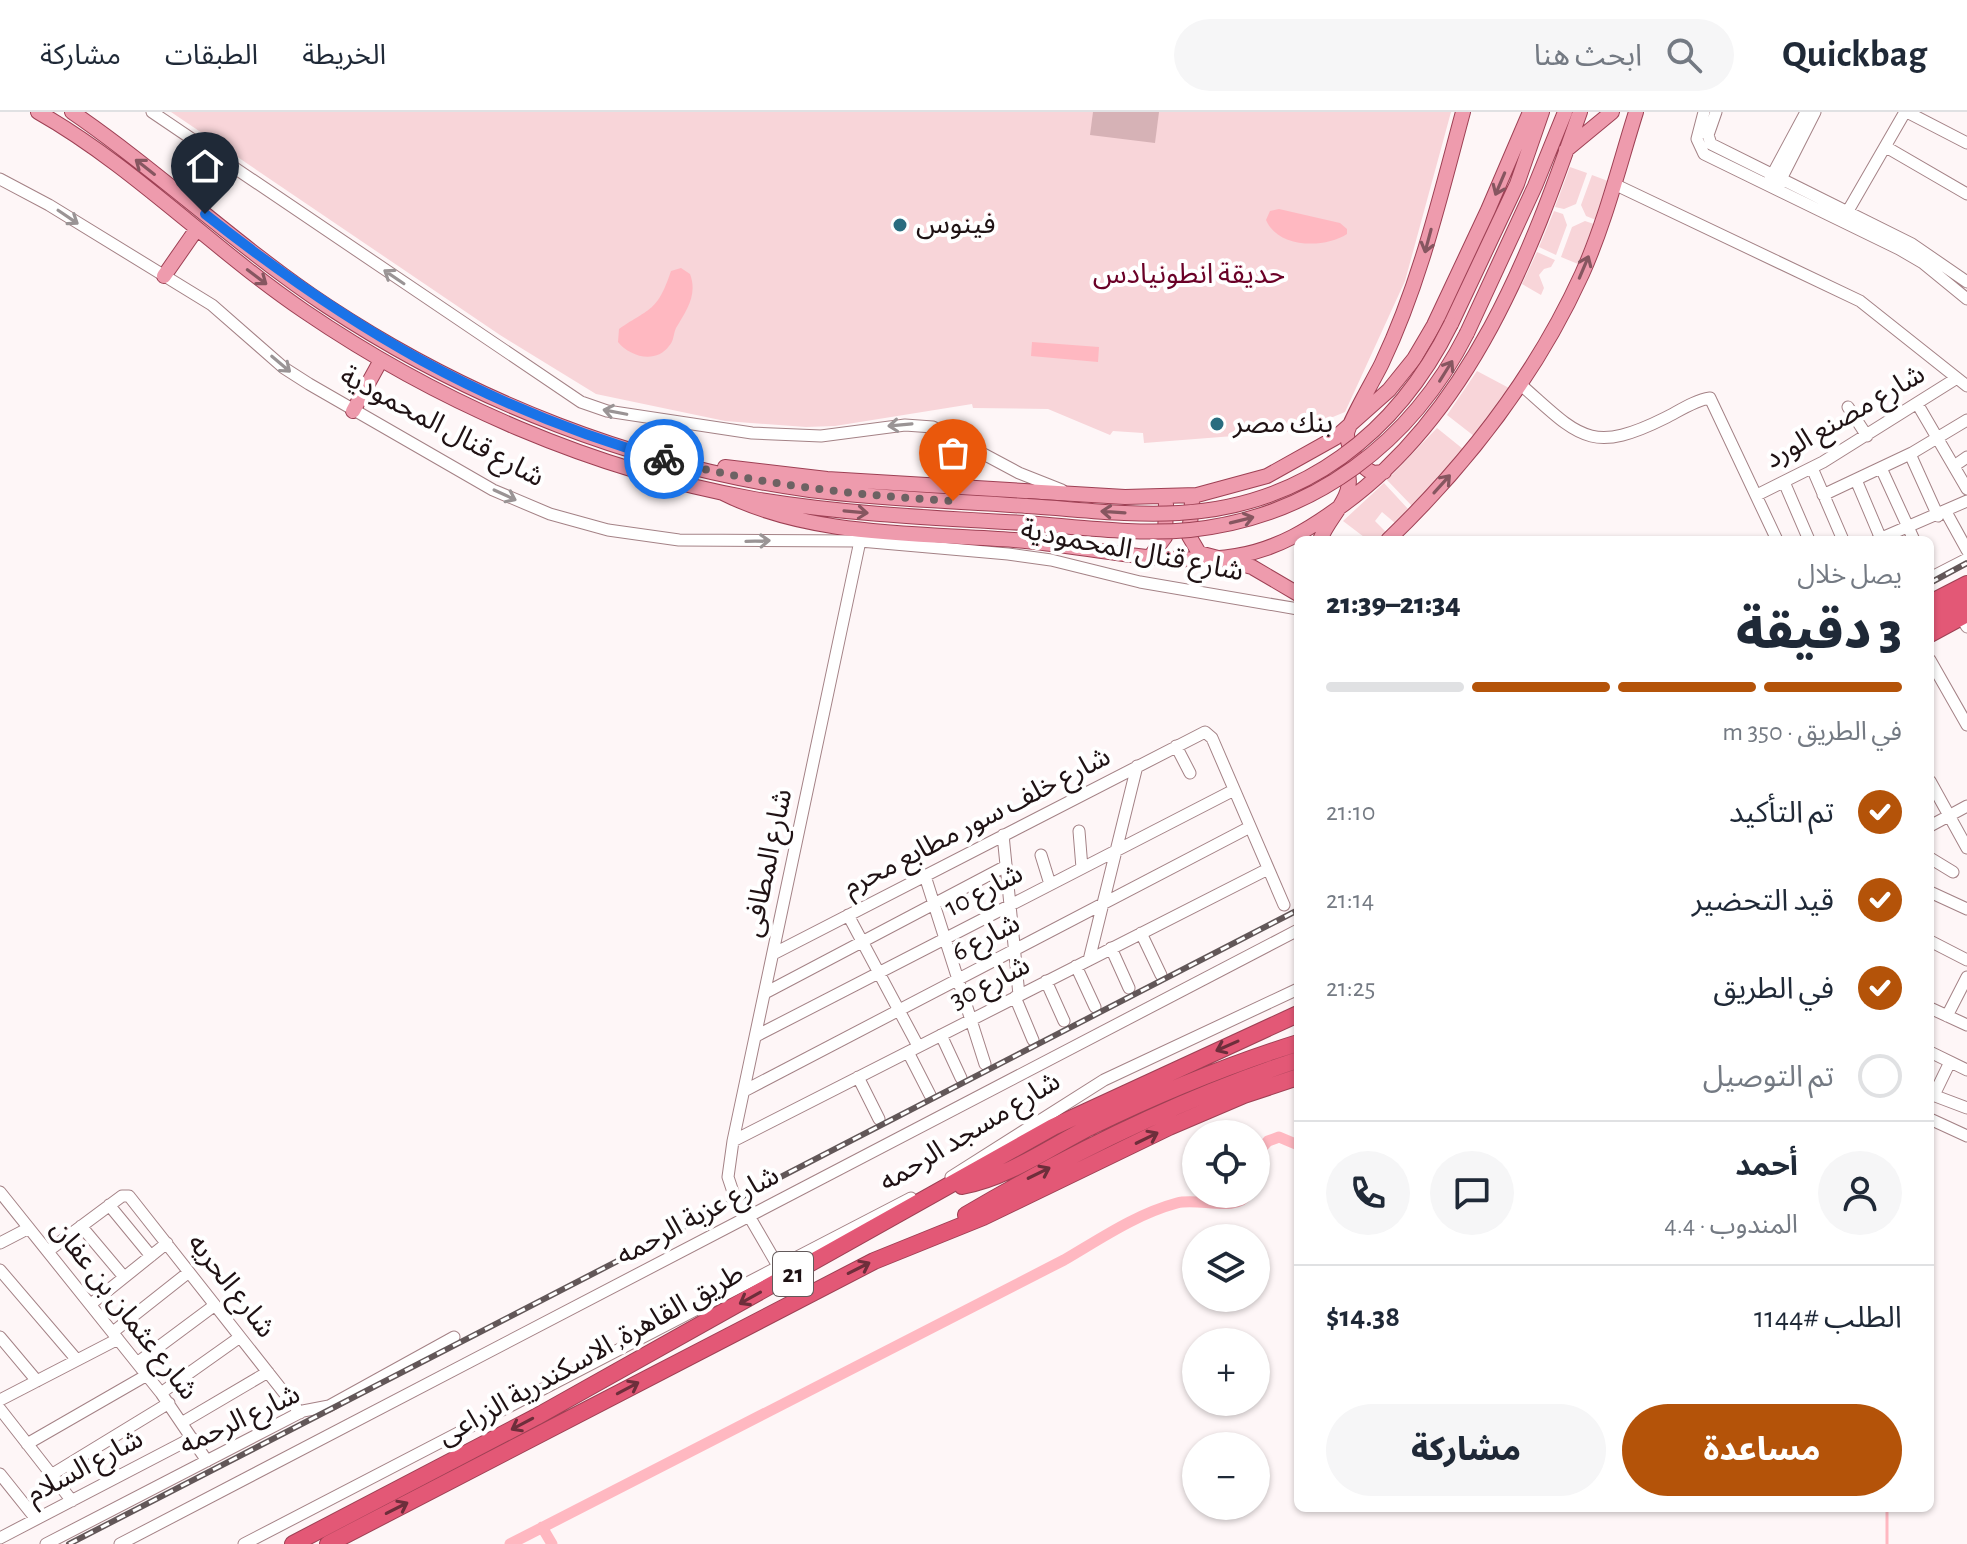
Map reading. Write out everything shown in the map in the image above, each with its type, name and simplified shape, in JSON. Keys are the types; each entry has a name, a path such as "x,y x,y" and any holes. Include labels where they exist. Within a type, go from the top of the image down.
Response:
{"highway":[{"path":"1934,601 1967,584"},
{"path":"1934,616 1967,597"},
{"path":"1934,633 1967,622"},
{"path":"1934,641 1967,622"},
{"name":"طريق القاهرة, الاسكندرية الزراعى","path":"293,1544 536,1417 1053,1127 1294,1016"},
{"path":"947,1188 994,1177 1164,1092 1294,1044"},
{"path":"923,1240 1025,1180 1172,1109 1294,1062"},
{"name":"طريق القاهرة, الاسكندرية الزراعى","path":"328,1544 847,1275 983,1217 1169,1127 1244,1095 1294,1078"}],"main road":[{"path":"38,112 102,156 303,311 381,360 456,400 535,435 616,464 723,493 846,511 1136,531 1190,530 1260,516 1301,500 1357,467 1398,432 1440,381 1467,333 1535,186 1565,112"},
{"path":"72,112 302,289 406,354 534,415 617,445 773,484 844,494 1178,513 1221,508 1283,489 1336,460 1382,424 1418,382 1451,324 1517,184 1542,112"},
{"path":"86,112 93,126"},
{"path":"1384,472 1373,473 1363,466 1350,447 1348,427 1370,390 1410,298 1463,112"},
{"path":"700,468 733,467 827,479 1154,497 1197,495 1267,476 1321,448 1348,427 1389,390 1424,342 1488,210 1530,112"},
{"path":"1295,536 1311,528 1384,472 1440,411 1470,365 1525,251 1580,112"},
{"path":"1565,150 1612,112"},
{"path":"1392,536 1462,460 1520,384 1582,273 1636,112"},
{"path":"164,276 196,230"},
{"path":"353,411 381,360"},
{"path":"1321,448 1340,457 1348,470 1348,492 1322,536"},
{"path":"723,493 767,512 825,524 1061,543 1150,557 1214,558 1249,553 1294,536"},
{"path":"1197,495 1189,508 1190,541 1199,553 1252,567 1294,592"},
{"path":"1150,557 1164,542 1168,512 1165,502 1154,497"}],"street":[{"name":"شارع قنال المحمودية","path":"152,112 581,402 607,411 736,432 821,436 905,425 933,427 1019,473 1074,494"},
{"path":"1704,112 1697,139 1708,149 1845,216 1912,244 1967,282"},
{"path":"1708,149 1708,135 1716,112"},
{"path":"1774,181 1806,112"},
{"path":"1774,181 1815,112"},
{"path":"1845,216 1906,112 1967,143"},
{"path":"1886,147 1967,194"},
{"name":"شارع قنال المحمودية","path":"0,179 49,205 226,315 284,368 353,411 493,490 585,525 632,535 689,541 860,541 1051,560 1140,582 1294,608"},
{"path":"1614,184 1854,297 1967,386"},
{"path":"1845,216 1923,263 1967,299"},
{"name":"شارع مصنع الورد","path":"1757,495 1867,436 1957,378"},
{"path":"1520,384 1573,429 1602,439 1631,435 1706,398 1712,401 1775,536"},
{"path":"1918,405 1967,489"},
{"path":"1848,407 1867,436"},
{"path":"1823,495 1910,454 1967,420"},
{"path":"1910,454 1942,514 1967,550"},
{"path":"1954,466 1967,457"},
{"path":"1812,468 1841,536"},
{"path":"1881,468 1912,536"},
{"path":"1856,480 1878,536"},
{"path":"1784,482 1807,536"},
{"path":"1887,536 1967,501"},
{"name":"شارع المطافى","path":"734,1195 728,1177 733,1141 860,541"},
{"path":"1934,574 1967,559"},
{"path":"1934,667 1967,725"},
{"name":"شارع خلف سور مطابع محرم","path":"773,954 1202,733 1210,735 1234,790"},
{"path":"1176,746 1190,773"},
{"path":"1089,960 1137,766"},
{"path":"1934,789 1967,848"},
{"path":"1234,790 1284,905"},
{"name":"شارع 10","path":"756,1036 1234,790"},
{"path":"1934,824 1967,806"},
{"name":"شارع 6","path":"744,1091 1250,827"},
{"path":"1079,831 1082,868"},
{"path":"1003,835 1017,996 1033,1040"},
{"path":"1041,855 1050,884"},
{"path":"1934,860 1953,872"},
{"path":"765,993 1006,866"},
{"name":"شارع 30","path":"733,1141 1268,869"},
{"path":"925,876 985,1064"},
{"path":"1934,894 1967,909"},
{"path":"848,915 899,1010 930,1095"},
{"name":"شارع عزبة الرحمه","path":"120,1544 138,1540 1294,932"},
{"path":"1141,933 1161,975"},
{"path":"1934,943 1967,960"},
{"path":"1111,948 1129,988"},
{"path":"1076,966 1095,1007"},
{"path":"1947,1016 1967,977"},
{"path":"1046,981 1064,1021"},
{"name":"شارع مسجد الرحمه","path":"244,1544 945,1181 1104,1080 1294,991"},
{"path":"1934,1010 1967,1025"},
{"path":"941,1035 961,1078"},
{"path":"1934,1054 1967,1070"},
{"path":"1934,1090 1950,1062"},
{"path":"858,1077 879,1119"},
{"path":"1934,1095 1967,1108"},
{"path":"1934,1121 1967,1136"},
{"name":"شارع عثمان بن عفان","path":"0,1192 169,1403 207,1461"},
{"name":"شارع الحريه","path":"109,1205 122,1196 131,1198 300,1413"},
{"path":"48,1251 109,1205 151,1256"},
{"path":"749,1216 778,1266"},
{"path":"81,1226 124,1277"},
{"path":"0,1243 29,1228"},
{"path":"91,1304 167,1243"},
{"path":"0,1270 77,1360"},
{"path":"0,1400 116,1336 189,1272"},
{"path":"137,1363 215,1305"},
{"path":"0,1337 37,1381"},
{"path":"161,1393 240,1337"},
{"name":"شارع الرحمه","path":"46,1544 300,1413 334,1404 454,1337"},
{"path":"183,1422 268,1372"},
{"path":"27,1444 147,1375"},
{"path":"51,1475 169,1403"},
{"path":"0,1409 72,1501"},
{"name":"شارع السلام","path":"0,1538 192,1438"},
{"path":"0,1474 36,1519"}],"green space":[{"name":"حديقة انطونيادس","path":"171,112 1451,112 1405,281 1345,412 1299,431 1144,443 1143,433 1113,431 1110,435 1048,409 973,408 972,404 835,426 806,427 725,421 596,394 500,335"},
{"path":"1570,167 1587,173 1576,204 1564,209 1555,207"},
{"path":"1592,175 1608,181 1596,220 1586,216 1581,205"},
{"path":"1554,211 1563,214 1567,225 1556,255 1539,247"},
{"path":"1585,221 1594,224 1578,264 1561,257 1572,227"},
{"path":"1537,252 1555,260 1539,275 1544,288 1541,295 1522,284"},
{"path":"1477,371 1509,388 1474,436 1447,415"},
{"path":"1437,428 1463,449 1412,506 1387,480"},
{"path":"1384,483 1409,510 1395,523 1382,512 1375,521 1386,532 1382,536 1363,536 1343,521"}],"shaded area":[{"path":"1279,209 1340,223 1347,229 1347,234 1314,244 1291,241 1280,236 1266,220 1270,211"},
{"path":"681,268 690,274 693,289 671,344 664,352 650,357 636,355 623,347 618,342 619,329 652,307 671,271"},
{"path":"1032,342 1099,347 1098,362 1031,356"}],"building":[{"path":"1093,112 1159,112 1155,143 1090,135"}],"waterway":[{"path":"1270,1140 1279,1137 1294,1143"},
{"path":"510,1544 1064,1260 1133,1220 1182,1202"},
{"path":"1887,1512 1887,1544"},
{"path":"542,1527 552,1544"}],"railway":[{"path":"1934,581 1967,563"},
{"path":"69,1544 1294,912"}],"way so far":[{"path":"664,459 738,477 808,489 953,501"}],"place":[{"name":"فينوس","path":"900,225"},
{"name":"بنك مصر","path":"1217,424"}],"route":[{"path":"205,214 302,289 358,326 431,367 561,426 664,459"}]}
